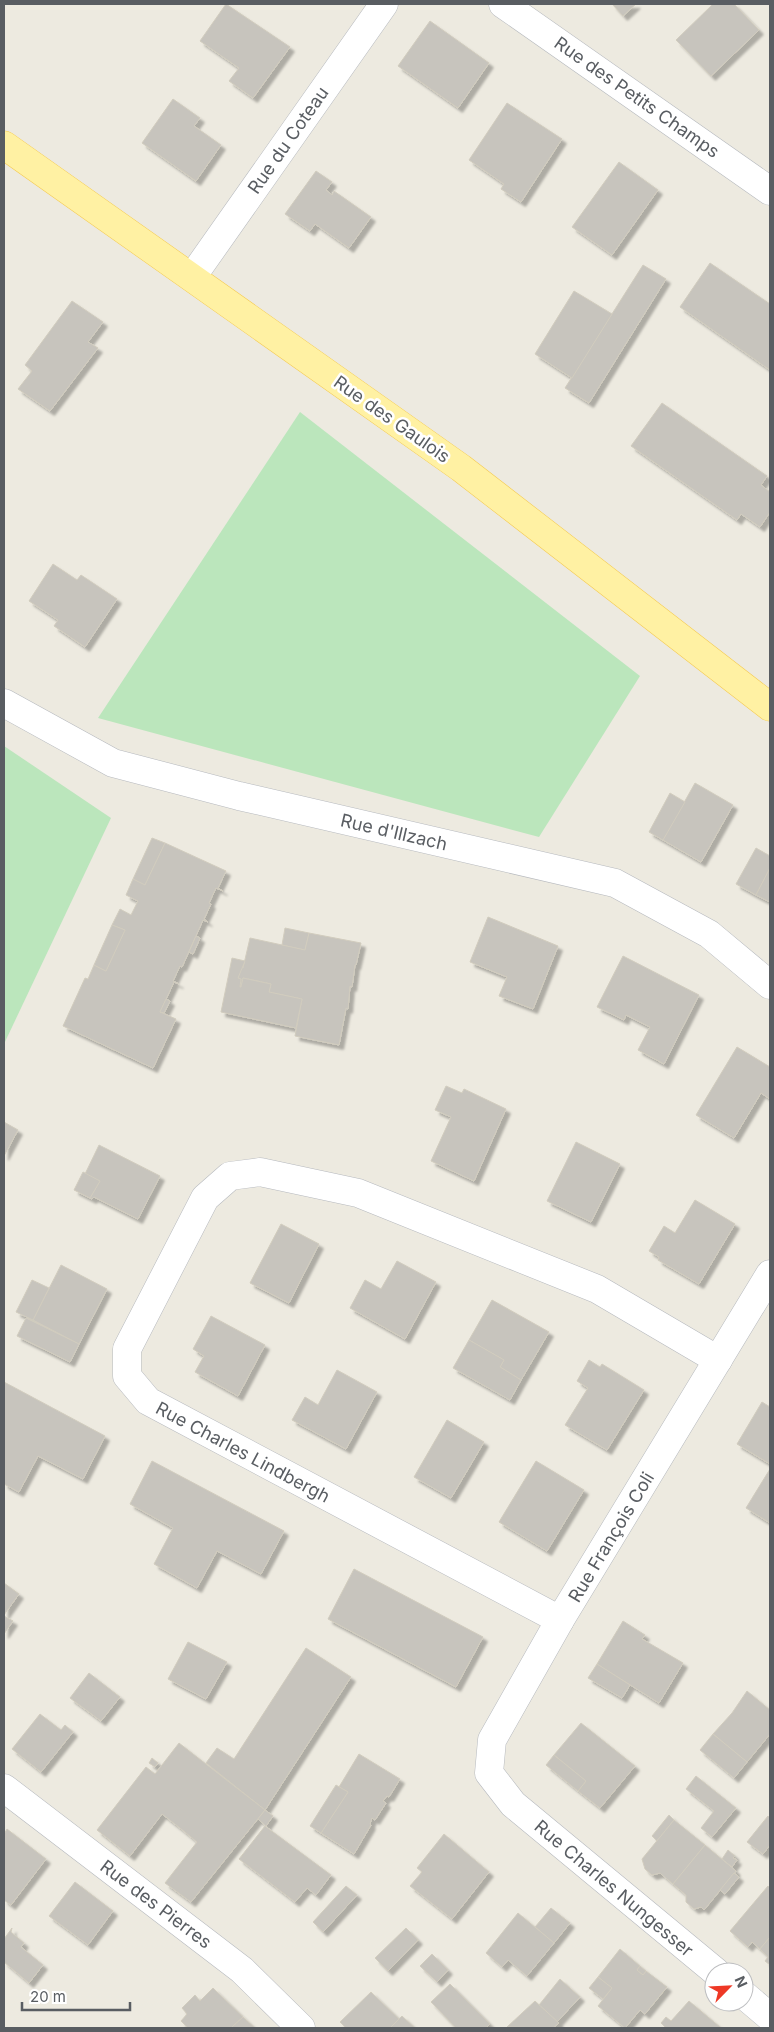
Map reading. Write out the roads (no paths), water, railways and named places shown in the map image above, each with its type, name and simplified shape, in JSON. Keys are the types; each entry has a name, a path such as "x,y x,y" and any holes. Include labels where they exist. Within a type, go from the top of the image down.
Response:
{"main road":[{"name":"Rue des Gaulois","path":"4,146 461,468 723,669 770,708"}],"street":[{"name":"Rue du Coteau","path":"192,277 384,4"},
{"name":"Rue des Petits Champs","path":"503,4 770,191"},
{"name":"Rue d'Illzach","path":"4,704 113,763 239,796 615,883 709,934 770,985"},
{"name":"Rue Charles Lindbergh","path":"560,1620 148,1401 128,1376 127,1349 205,1198 230,1176 260,1172 358,1193 597,1289 718,1360"},
{"name":"Rue François Coli","path":"513,1804 489,1772 492,1740 560,1620 770,1274"},
{"name":"Rue des Pierres","path":"4,1788 242,1970 301,2028"},
{"name":"Rue Charles Nungesser","path":"513,1804 704,1962"},
{"path":"754,2003 770,2017"}]}
